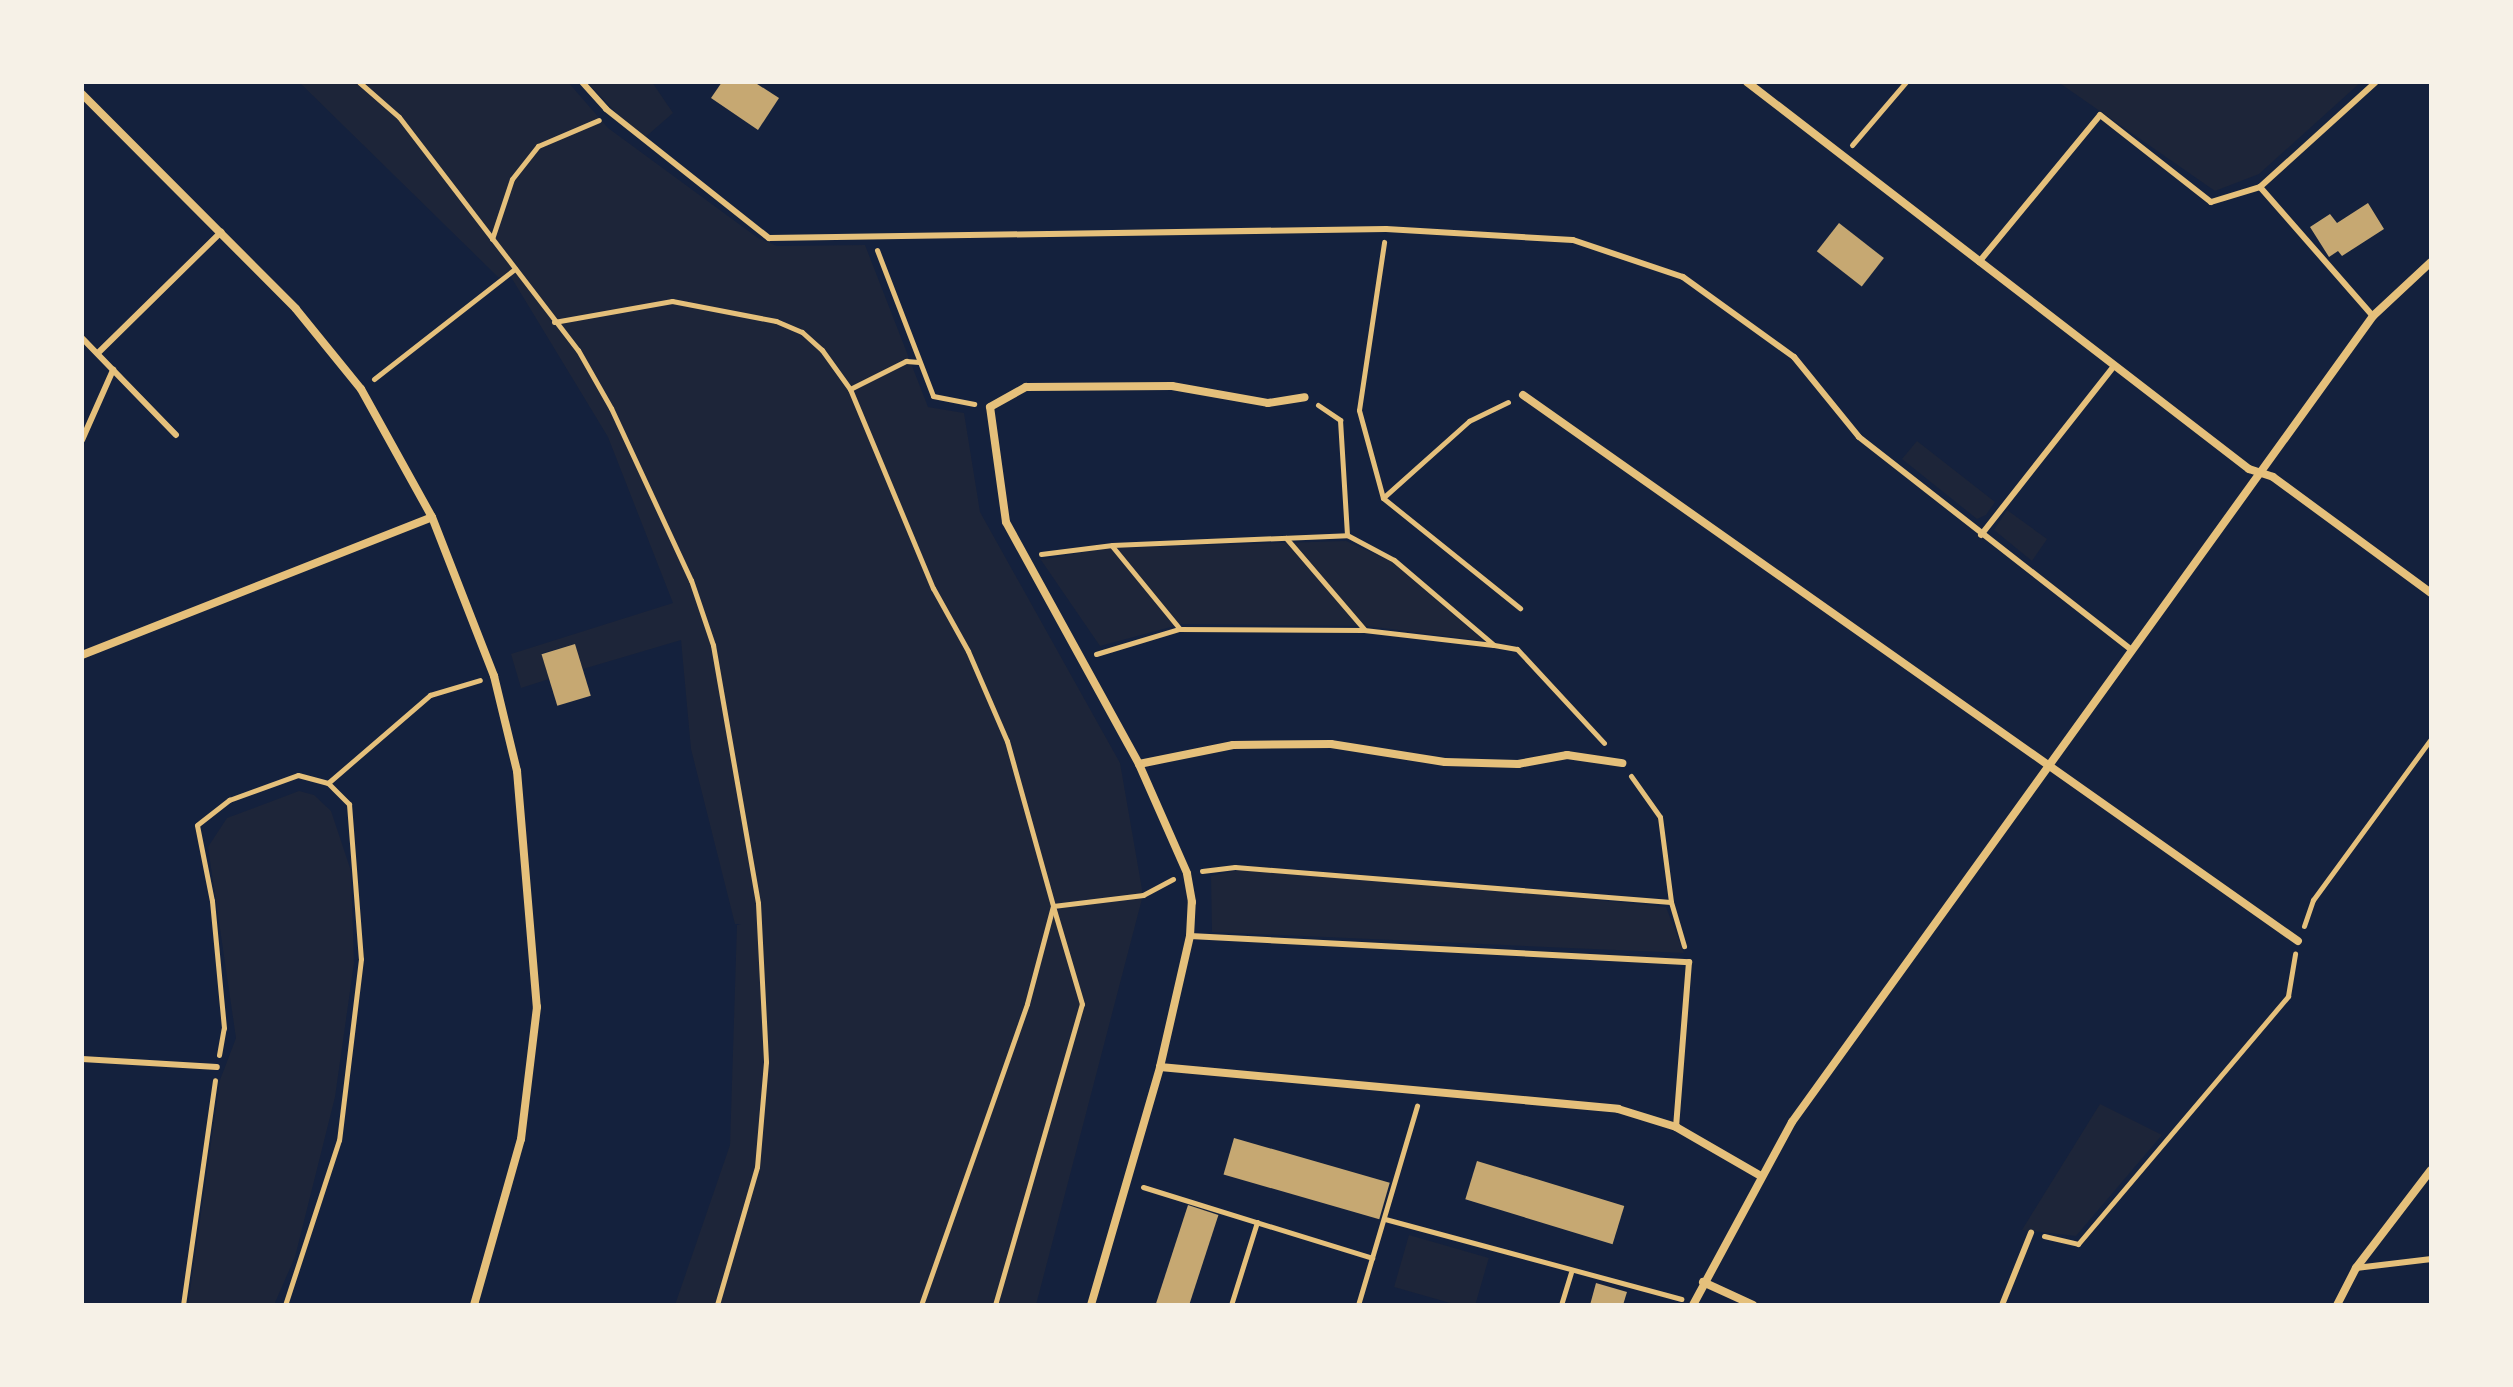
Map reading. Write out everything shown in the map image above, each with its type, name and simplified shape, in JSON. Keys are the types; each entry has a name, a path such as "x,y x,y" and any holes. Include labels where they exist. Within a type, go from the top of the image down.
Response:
{"street":[{"path":"1747,82 1841,159 2249,469 2260,472 2431,593"},
{"path":"82,94 296,309 361,389 432,517 494,676 517,771 537,1007 521,1139 474,1305"},
{"path":"1693,1303 1759,1175 1801,1109 2050,766 2129,648 2373,316 2431,262"},
{"path":"1091,1305 1160,1067 1190,936 1192,902 1187,873 1139,764 1006,522 990,407 1026,387 1172,386 1268,403 1305,397"},
{"path":"1523,395 2298,941"},
{"path":"82,655 432,517"},
{"path":"1139,764 1233,745 1331,744 1445,762 1518,764 1567,755 1622,763"},
{"path":"1160,1067 1618,1109 1676,1127 1759,1175"},
{"path":"2337,1305 2356,1268 2431,1170"},
{"path":"1703,1282 1753,1305"}],"lane":[{"path":"582,82 606,109 769,238 871,232 1386,229 1573,240 1683,277 1794,357 1859,437 2129,648"},
{"path":"1979,262 2100,115 2211,202 2260,187 2376,82"},
{"path":"2260,187 2373,316"},
{"path":"98,353 221,232"},
{"path":"82,338 176,435"},
{"path":"1981,535 2114,366"},
{"path":"82,440 113,370"},
{"path":"1190,936 1689,962 1676,1127"},
{"path":"82,1059 217,1067"},
{"path":"2002,1305 2031,1233"},
{"path":"2356,1268 2431,1259"}],"path":[{"path":"359,82 399,117 553,322 578,350 611,408 696,593 713,645 758,903 766,1062 757,1167 717,1305"},
{"path":"1841,159 1906,82"},
{"path":"492,239 512,179 538,146 596,125"},
{"path":"1386,229 1359,410 1383,498 1520,608"},
{"path":"871,232 933,396 990,407"},
{"path":"361,389 515,269"},
{"path":"553,322 672,301 776,321 802,332 822,350 850,389 933,588 968,651 1007,741 1082,1004 995,1305"},
{"path":"850,389 906,361 919,362"},
{"path":"1383,498 1469,421 1523,395"},
{"path":"1305,397 1340,420 1347,535"},
{"path":"1023,556 1112,545 1347,535 1394,560 1494,645"},
{"path":"1286,538 1364,630"},
{"path":"1112,545 1179,629"},
{"path":"1081,658 1179,629 1364,630 1517,649 1622,763 1660,817 1671,902 1689,962"},
{"path":"328,783 430,695 494,676"},
{"path":"2031,1233 2078,1244 2288,996 2298,941 2313,900 2431,739"},
{"path":"183,1305 224,1028 212,901 197,825 229,800 298,775 328,783 349,804 361,959 339,1140 285,1305"},
{"path":"1053,906 1143,895 1187,873 1235,867 1671,902"},
{"path":"921,1305 1027,1004 1053,906"},
{"path":"1358,1305 1422,1090"},
{"path":"1127,1183 1372,1258"},
{"path":"1385,1219 1693,1303"},
{"path":"1231,1305 1257,1222"},
{"path":"1561,1305 1571,1272"}],"shaded area":[{"path":"299,82 568,82 608,128 758,238 777,246 865,245 928,407 964,413 980,512 1120,763 1143,895 1036,1305 675,1305 730,1145 737,925 741,924 735,924 691,749 681,640 583,669 575,644 542,653 549,679 521,688 511,654 673,603 608,437 511,277 498,277"},
{"path":"587,82 652,82 673,113 642,140"},
{"path":"2058,82 2361,82 2259,174 2215,191"},
{"path":"1917,441 1995,502 1986,515 1977,519 1902,459"},
{"path":"2007,510 2047,539 2032,561 1994,530"},
{"path":"1346,541 1391,561 1484,641 1367,626 1182,624 1100,646 1041,560 1107,548"},
{"path":"299,791 314,795 331,811 351,871 354,963 335,1097 295,1257 274,1305 188,1305 220,1080 236,1038 208,847 227,818"},
{"path":"1257,866 1666,907 1684,953 1212,932 1211,876"},
{"path":"2100,1104 2162,1135 2076,1236 2022,1230"},
{"path":"1409,1235 1489,1258 1475,1305 1457,1305 1394,1287"}],"building":[{"path":"722,82 754,82 779,98 758,130 711,98"},
{"path":"2368,203 2384,229 2342,256 2338,251 2329,257 2310,227 2330,214 2337,223"},
{"path":"1839,223 1884,258 1862,286 1817,251"},
{"path":"575,644 591,696 557,706 542,654"},
{"path":"1234,1138 1390,1183 1379,1219 1224,1175"},
{"path":"1477,1161 1624,1206 1613,1244 1465,1199"},
{"path":"1188,1205 1218,1215 1189,1305 1156,1304"},
{"path":"1596,1283 1627,1292 1623,1305 1590,1305"}]}
